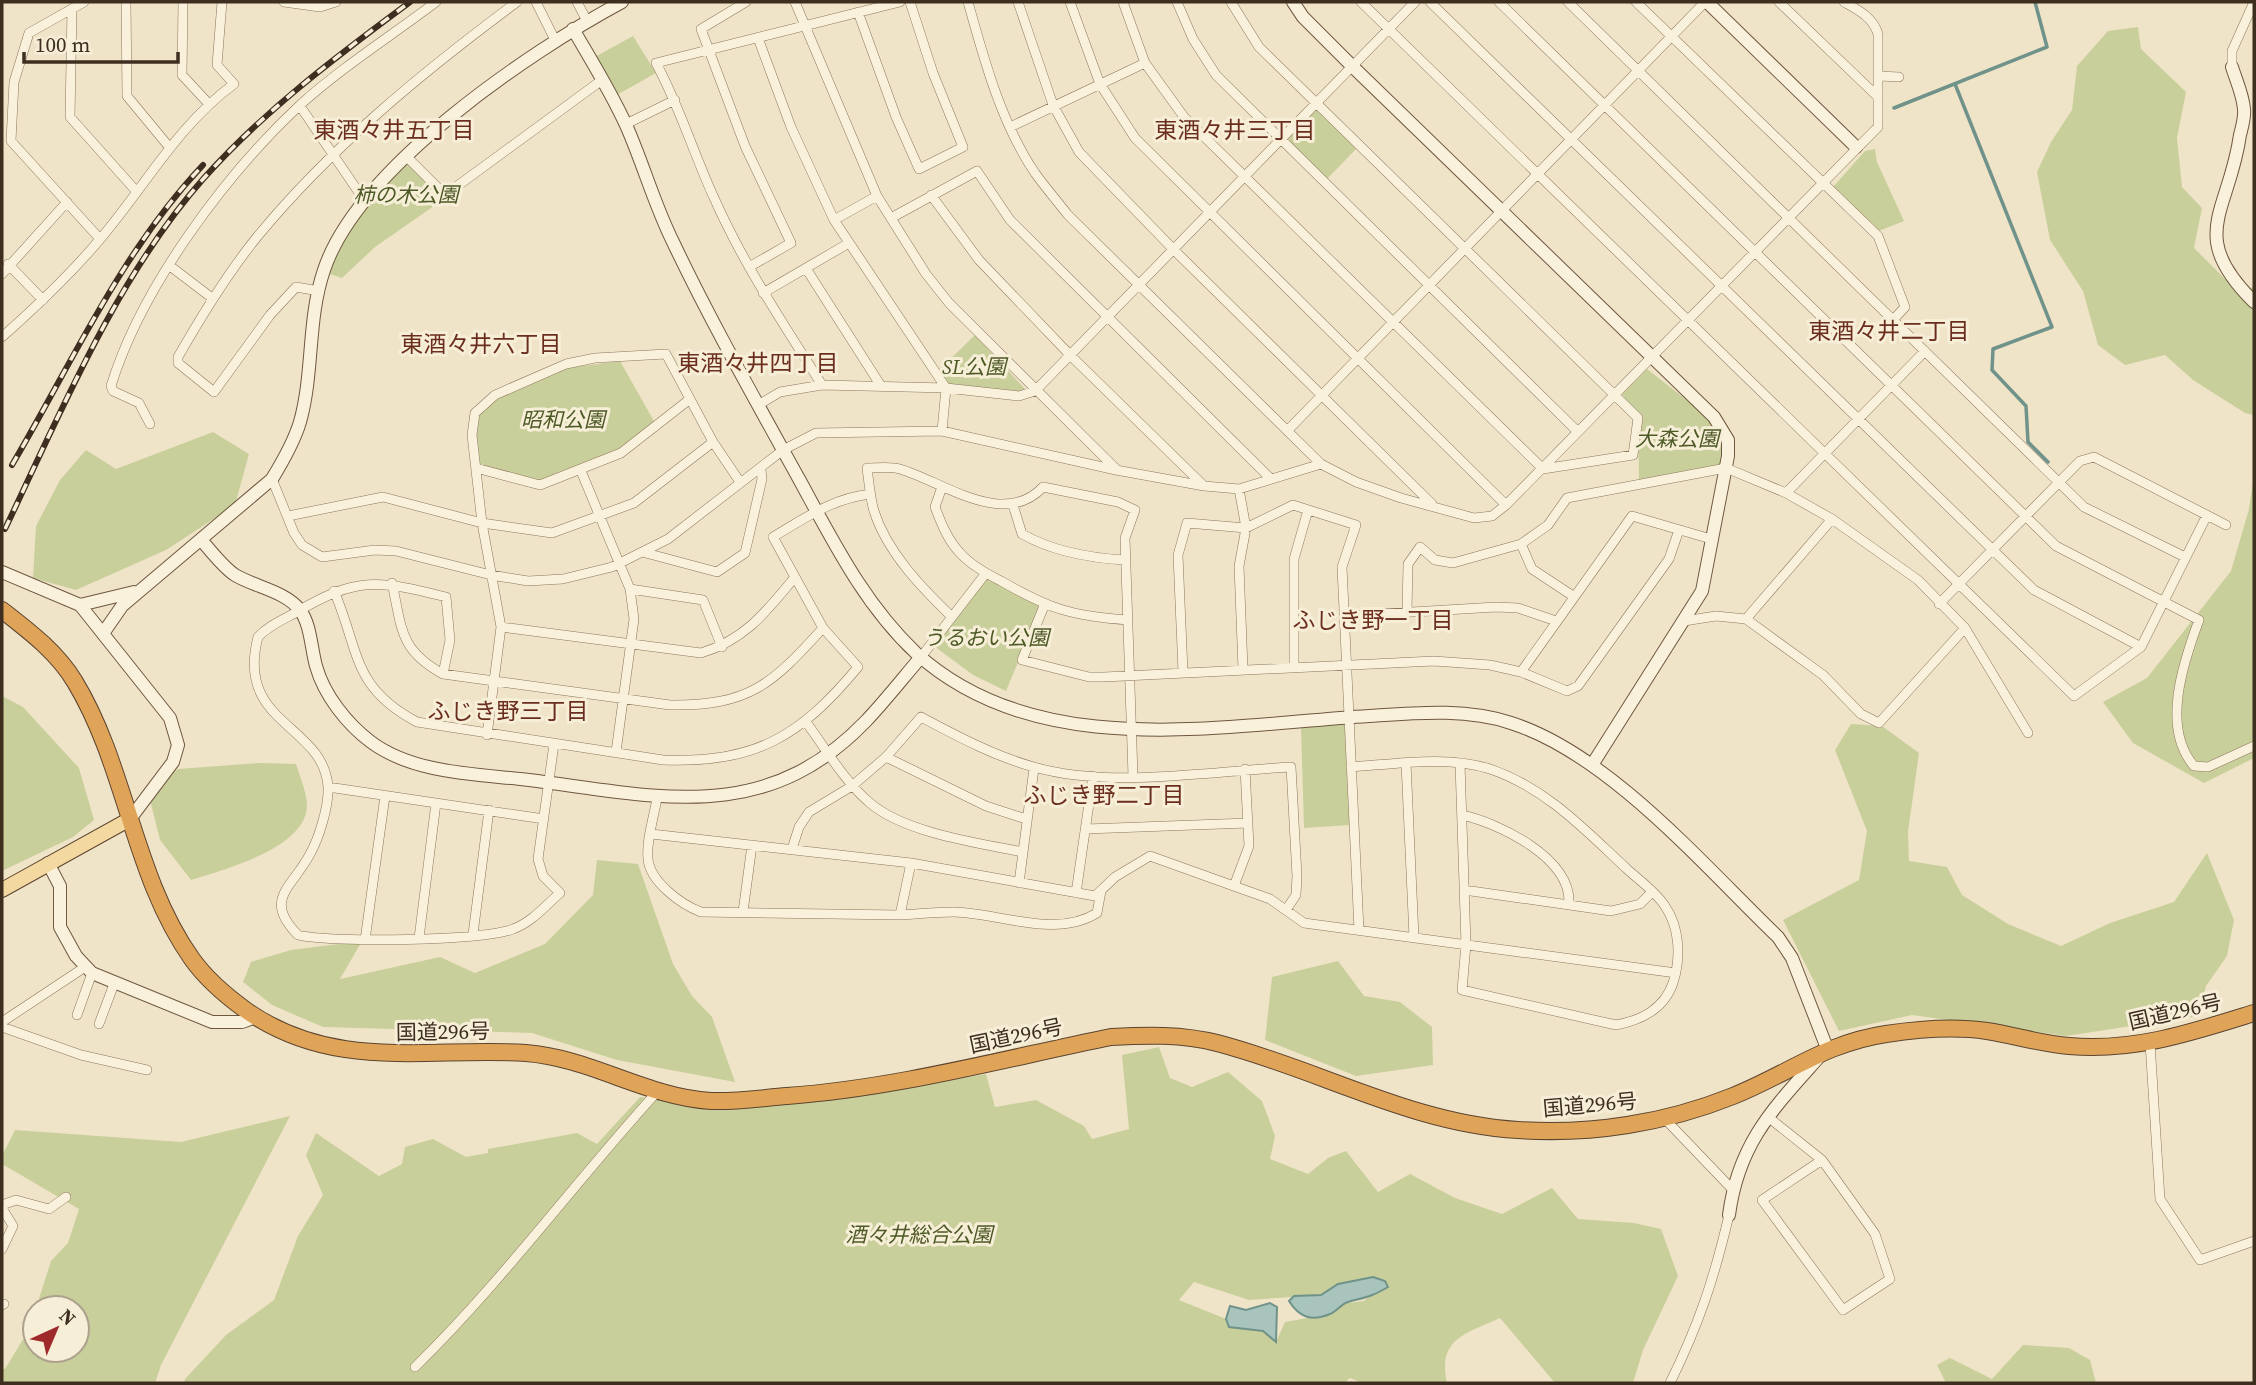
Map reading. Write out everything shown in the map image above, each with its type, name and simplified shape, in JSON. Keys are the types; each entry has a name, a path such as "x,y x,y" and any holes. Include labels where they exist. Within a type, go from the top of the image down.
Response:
{"highway":[{"name":"国道296号","path":"2,610 46,646 74,680 94,719 162,910 177,937 214,984 256,1017 292,1035 335,1049 374,1054 546,1055 593,1068 657,1092 713,1101 873,1088 1111,1037 1147,1035 1216,1043 1420,1113 1470,1125 1557,1132 1664,1118 1734,1096 1827,1048 1884,1034 1926,1029 1984,1031 2068,1046 2150,1043 2254,1013"}],"main road":[{"path":"2,890 130,819"}],"street":[{"path":"84,2 29,33 13,82 11,141 100,239"},
{"path":"126,2 127,96 170,148"},
{"path":"183,2 182,75 208,103"},
{"path":"2,337 43,300 100,239 208,103 234,84 218,65 222,2"},
{"path":"284,2 336,2"},
{"path":"150,424 139,403 113,391 111,386 124,346 141,311 170,266 217,199 300,106 354,61 436,2"},
{"path":"319,292 296,287 270,315 214,392 178,363 178,356 212,298 257,238 333,155 423,76 517,2"},
{"path":"536,2 555,40"},
{"path":"577,2 587,21"},
{"path":"104,632 122,606 139,590 202,541 272,479 299,425 307,380 310,328 324,270 337,242 364,200 466,104 555,40 622,2"},
{"path":"746,2 701,29 745,146 791,243 750,267"},
{"path":"795,2 877,197 926,274 949,303 1116,470"},
{"path":"822,385 763,293 715,201 676,100 656,63 900,2"},
{"path":"858,12 896,117 919,169 963,147 933,73 910,2"},
{"path":"968,2 981,48 1010,127 1034,171 1068,215 1321,464 1356,482 1474,518 1492,516 1506,505 1787,216 1878,127 1879,76 1875,24 1844,2"},
{"path":"1018,2 1052,105 1079,152 1174,250 1433,505"},
{"path":"1070,2 1100,84 1135,138 1506,505"},
{"path":"1123,2 1145,63 1184,117 1543,469"},
{"path":"1177,2 1193,39 1216,75 1578,432"},
{"path":"1231,2 1259,47 1638,418 1633,455 1543,469"},
{"path":"1293,2 1303,17 1723,428 1728,440 1726,468 1702,591 1592,765"},
{"path":"1361,2 2074,696 2141,647 2207,515"},
{"path":"760,404 780,391 822,385 946,388 1019,396 1035,391 1415,2"},
{"path":"1430,2 2034,590 2141,647"},
{"path":"1499,2 2056,546 2199,620 2181,683 2176,719 2182,752 2194,766 2208,767 2254,746"},
{"path":"1568,2 2084,507 2186,556"},
{"path":"1636,2 1878,236 1905,307 1893,320"},
{"path":"1288,430 1706,2 1856,147"},
{"path":"1779,2 1878,96"},
{"path":"2254,2 2235,43 2232,67 2244,109 2236,164 2215,240 2218,255 2232,280 2254,302"},
{"path":"72,9 70,117 137,192"},
{"path":"573,29 626,124 673,244 783,450 869,600 921,657 955,681 1015,709 1079,726 1131,731 1434,712 1510,722 1553,741 1592,765 1657,820 1778,937 1792,958 1827,1048 1768,1117 1744,1153 1732,1189 1714,1281 1693,1336 1670,1383"},
{"path":"758,38 790,127 834,220 946,388 942,431"},
{"path":"1010,127 1145,63"},
{"path":"1879,76 1899,77"},
{"path":"407,157 444,195 602,80"},
{"path":"626,124 676,100"},
{"path":"300,106 364,200"},
{"path":"891,218 977,171 1010,220 1271,479"},
{"path":"931,195 979,260 1070,355 1204,486"},
{"path":"834,220 877,197"},
{"path":"2,274 8,264 67,202"},
{"path":"763,293 807,270 849,243"},
{"path":"8,264 43,300"},
{"path":"170,266 212,298"},
{"path":"807,270 881,386"},
{"path":"1786,493 1925,351"},
{"path":"487,735 501,627 482,523 471,435 475,413 495,395 566,364 595,358 666,354 713,442 740,482"},
{"path":"476,468 540,485 621,453 690,399"},
{"path":"272,479 302,545 322,557 374,550 396,551 491,575 528,581 563,579 618,564 668,539 740,482 761,470 783,450 816,433 942,431 1116,470 1204,486 1239,489 1321,464"},
{"path":"288,516 383,497 482,523 552,533 634,503 713,442"},
{"path":"1939,604 2080,461 2094,457 2227,524"},
{"path":"951,616 917,583 891,544 874,512 867,468 898,468 979,500 1013,505 1032,499 1043,487 1118,502 1135,510 1125,538 1133,776"},
{"path":"1408,611 1408,564 1420,547 1435,561 1453,563 1521,544 1548,525 1567,498 1726,468 1786,493 1832,519 1918,580 1965,628 2028,733"},
{"path":"642,552 717,572 746,553 762,479 761,470"},
{"path":"581,471 630,589 634,619 616,752"},
{"path":"942,487 935,507 943,527 961,554 986,573 1044,606 1084,617 1128,620"},
{"path":"1239,489 1246,528 1239,566 1243,669"},
{"path":"334,591 360,669 385,700 417,722 487,735 663,760 716,758 785,737 826,706 858,667 823,628 773,537 817,510 852,496 871,494"},
{"path":"1013,505 1023,534 1043,546 1093,558 1125,560"},
{"path":"1183,672 1178,555 1187,523 1246,528 1293,505 1356,525 1342,567 1359,930"},
{"path":"1294,667 1294,559 1308,510"},
{"path":"1521,672 1632,516 1711,539"},
{"path":"1746,619 1832,519"},
{"path":"1044,606 1023,660 1088,677 1434,661 1521,672 1567,691 1578,686 1669,559 1679,530"},
{"path":"202,541 234,574 283,597 300,610 325,688 353,727 373,743 398,757 451,771 657,798 709,797 752,792 801,770 829,753 865,723 921,657 986,573"},
{"path":"1521,544 1532,569 1573,596"},
{"path":"2,572 80,605 170,718 178,745 173,762 130,819"},
{"path":"501,627 701,653 722,647 756,625 795,577"},
{"path":"443,674 450,640 446,597 392,583 361,583 334,591 258,637 254,671 269,708 317,756 328,787 316,843 285,887 282,914 298,935 365,940 473,934 511,930 528,922 560,893 539,869 554,744"},
{"path":"392,583 409,647 420,661 443,674 670,705 705,705 730,700 763,685 783,672 823,628"},
{"path":"630,589 703,600 722,647"},
{"path":"80,605 139,590"},
{"path":"1345,616 1518,608 1556,621"},
{"path":"1684,621 1716,616 1746,619 1824,675 1861,713 1879,723 1965,628"},
{"path":"792,849 799,827 809,812 852,786 886,757 921,717 979,747 1034,768 1093,776 1291,767 1297,876 1296,895 1286,910"},
{"path":"806,722 852,786 872,805 907,824 1023,852"},
{"path":"886,757 986,806 1026,819"},
{"path":"1351,767 1406,763 1460,764 1487,768 1545,795 1665,905 1679,943 1676,973 1670,991 1653,1012 1635,1021 1616,1025 1462,990 1466,944 1460,764"},
{"path":"1406,763 1414,937"},
{"path":"1019,883 1034,768"},
{"path":"1234,886 1249,846 1245,769"},
{"path":"1076,893 1093,776"},
{"path":"328,787 544,818"},
{"path":"365,940 384,796"},
{"path":"657,798 648,859 653,874 685,906 701,912 900,915 956,912 1022,922 1080,924 1097,913 1101,890"},
{"path":"419,937 436,803"},
{"path":"473,934 489,810"},
{"path":"1462,815 1484,820 1534,849 1564,880 1569,892 1569,903"},
{"path":"1086,829 1248,822"},
{"path":"651,834 911,863 1095,896 1115,877 1150,856 1270,899 1304,923 1676,973"},
{"path":"743,912 752,845"},
{"path":"48,863 60,886 60,927 89,970 114,984 212,1021 242,1022 256,1017"},
{"path":"900,915 911,863"},
{"path":"1464,890 1611,911 1640,904 1652,892"},
{"path":"77,1015 89,970"},
{"path":"2,1024 89,970"},
{"path":"99,1024 114,984"},
{"path":"2,1024 81,1055 147,1070"},
{"path":"2150,1043 2160,1199 2200,1260 2254,1241"},
{"path":"415,1367 459,1323 601,1154 657,1092"},
{"path":"1768,1117 1822,1160 1875,1234 1889,1279 1843,1310 1762,1200 1822,1160"},
{"path":"1664,1118 1732,1189"},
{"path":"2,1249 13,1226 2,1206 16,1200 49,1209 66,1197"}],"green space":[{"path":"2138,27 2141,49 2186,92 2177,138 2182,187 2202,208 2194,248 2241,295 2254,286 2254,415 2245,413 2193,380 2165,355 2125,365 2098,345 2083,291 2050,240 2037,172 2051,142 2072,110 2077,66 2108,31"},
{"path":"633,36 656,73 615,96 593,58"},
{"path":"1316,110 1356,149 1327,179 1286,140"},
{"path":"1875,149 1877,162 1904,221 1879,231 1833,187 1865,151"},
{"name":"柿の木公園","path":"406,161 444,199 375,247 342,278 327,273 350,223"},
{"name":"SL公園","path":"975,335 1025,389 1018,394 947,386 938,371"},
{"name":"昭和公園","path":"620,361 655,423 620,451 540,482 478,466 475,436 478,415 497,398 567,368"},
{"name":"大森公園","path":"1647,369 1720,426 1726,468 1639,484 1638,418 1622,394"},
{"path":"213,432 249,454 235,505 166,550 76,590 33,578 36,526 60,480 86,450 116,469"},
{"path":"2254,475 2254,758 2204,783 2133,743 2103,702 2147,678 2231,571 2249,509"},
{"name":"うるおい公園","path":"987,577 1041,607 1006,691 973,675 934,646"},
{"path":"2,696 23,707 79,768 94,820 73,837 2,871"},
{"path":"1347,721 1351,825 1304,828 1301,726"},
{"path":"1851,724 1882,726 1919,753 1908,832 1909,861 1947,867 1962,895 2008,924 2061,946 2110,923 2174,902 2207,853 2234,920 2227,956 2206,986 2198,1016 2066,1036 1912,1015 1839,1031 1783,920 1859,880 1867,831 1835,750"},
{"path":"259,763 296,764 307,801 303,821 293,834 261,855 191,880 160,840 150,800 161,781 178,769"},
{"path":"597,860 638,864 673,964 692,996 712,1017 735,1082 617,1060 532,1033 323,1027 272,1005 243,982 251,962 291,950 362,941 340,979 440,957 475,973 545,944 593,895"},
{"path":"1338,961 1364,996 1400,1002 1432,1027 1433,1065 1356,1076 1265,1040 1272,977"},
{"name":"酒々井総合公園","path":"1159,1047 1170,1078 1192,1087 1228,1072 1262,1101 1275,1136 1270,1159 1308,1174 1328,1158 1346,1151 1378,1192 1410,1174 1455,1198 1502,1214 1552,1188 1578,1219 1634,1223 1661,1229 1678,1276 1643,1350 1633,1383 1555,1383 1500,1318 1466,1334 1450,1347 1445,1368 1447,1383 1362,1383 1350,1378 1344,1383 184,1383 226,1335 274,1300 298,1236 323,1195 306,1155 316,1133 379,1176 402,1164 405,1147 433,1139 466,1157 488,1153 488,1149 577,1133 597,1144 640,1097 694,1104 836,1100 986,1074 995,1107 1036,1100 1084,1126 1092,1139 1129,1129 1122,1055","holes":["1372,1277 1385,1281 1364,1301 1346,1303 1330,1314 1285,1322 1276,1342 1263,1331 1229,1327 1226,1319 1179,1300 1194,1282 1249,1300 1321,1295 1338,1284"]},
{"path":"290,1116 161,1365 155,1383 2,1383 2,1369 5,1369 21,1343 21,1364 91,1364 91,1294 40,1294 51,1261 68,1243 79,1209 2,1164 2,1156 15,1130 181,1142"},
{"path":"2023,1345 2069,1348 2090,1360 2096,1383 1946,1383 1937,1365 1950,1358 1992,1379"}],"water":[{"path":"1373,1277 1385,1281 1388,1287 1373,1295 1345,1303 1332,1313 1317,1318 1301,1314 1289,1301 1294,1296 1321,1295 1338,1284"},
{"path":"1270,1303 1277,1307 1276,1342 1263,1331 1229,1327 1226,1319 1230,1306 1246,1310"}],"waterway":[{"path":"1894,108 2047,47 2035,2"},
{"path":"1955,84 2052,327 1993,349 1992,370 2026,406 2028,442 2048,462"}],"railway":[{"path":"5,529 93,346 144,258 173,216 204,178 252,129 329,63 410,2"},
{"path":"12,465 122,271 147,234 203,165"}],"district":[{"name":"東酒々井五丁目","path":"394,130"},
{"name":"東酒々井三丁目","path":"1235,130"},
{"name":"東酒々井二丁目","path":"1889,331"},
{"name":"東酒々井六丁目","path":"481,344"},
{"name":"東酒々井四丁目","path":"758,363"},
{"name":"ふじき野一丁目","path":"1373,620"},
{"name":"ふじき野三丁目","path":"508,711"},
{"name":"ふじき野二丁目","path":"1104,795"}]}
